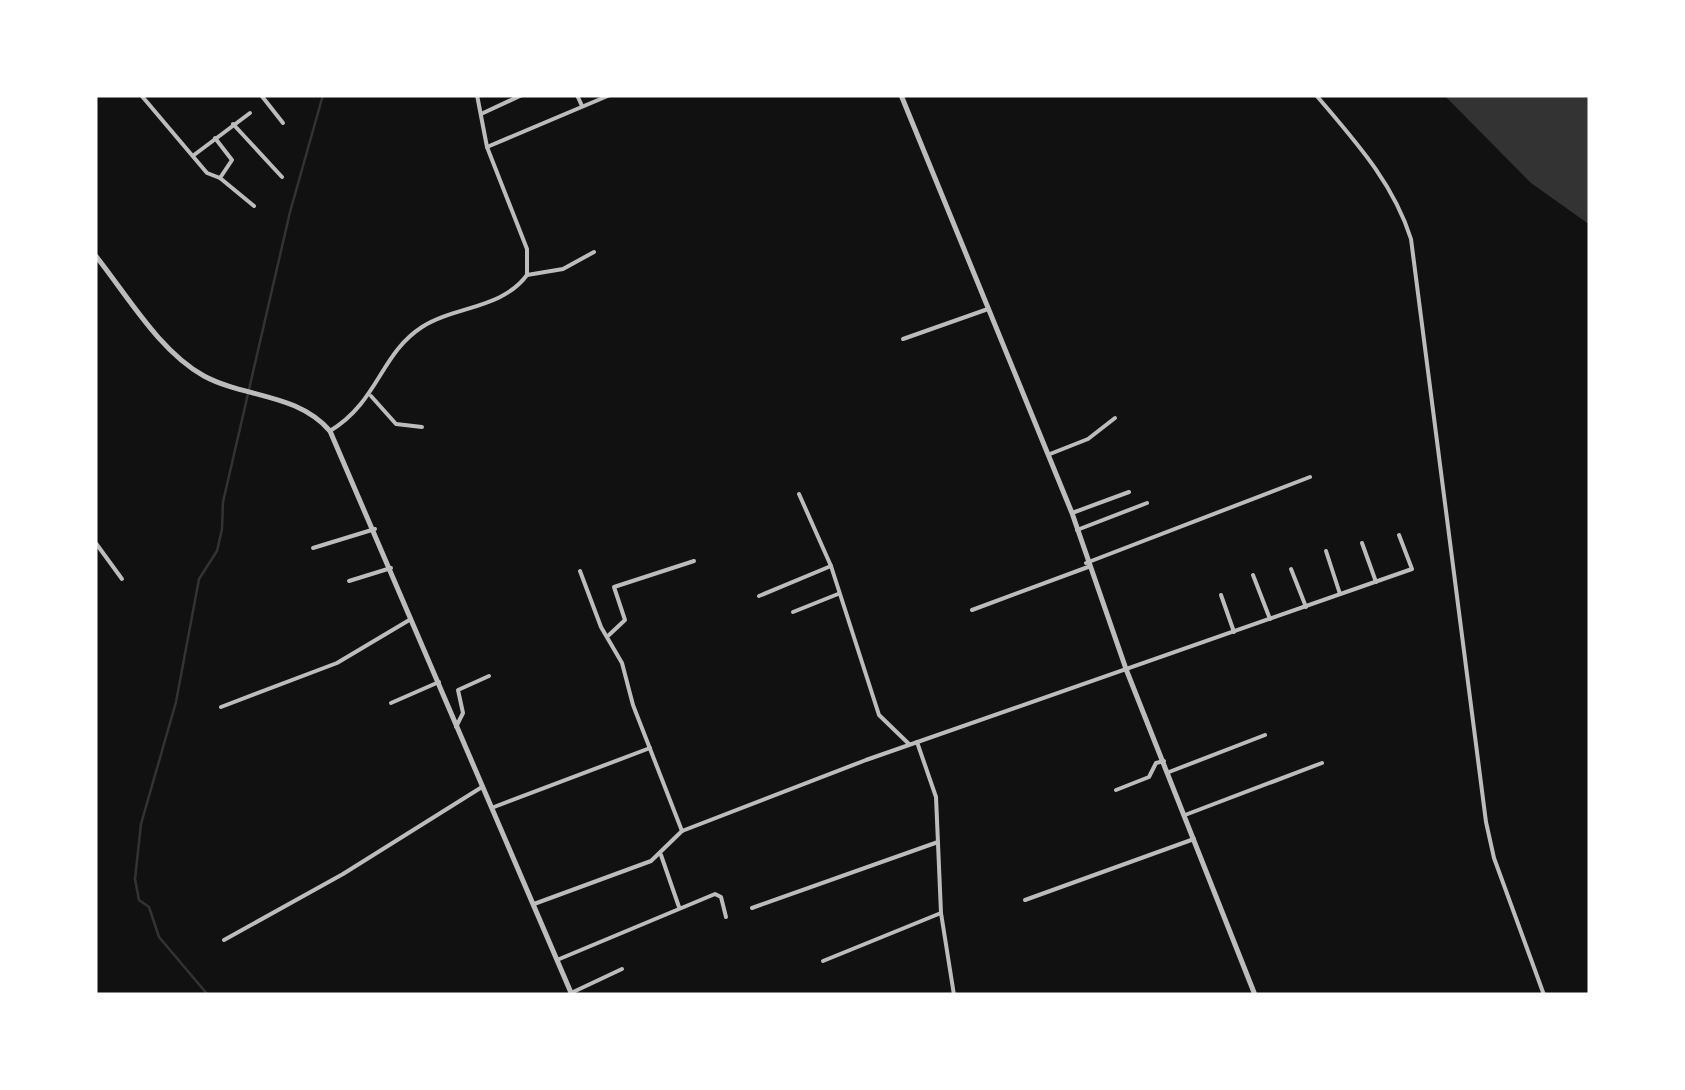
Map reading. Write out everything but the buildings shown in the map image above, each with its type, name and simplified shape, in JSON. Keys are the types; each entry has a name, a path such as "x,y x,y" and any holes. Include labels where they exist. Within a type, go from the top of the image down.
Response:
{"street":[{"path":"141,95 207,173 220,178 254,206"},
{"path":"261,95 283,123"},
{"path":"477,95 487,147 527,250 527,275"},
{"path":"480,114 522,95"},
{"path":"577,95 582,106"},
{"path":"487,147 610,95"},
{"path":"902,95 1072,513 1126,669 1256,995"},
{"path":"1316,95 1376,167 1404,216 1411,239 1486,822 1494,858 1544,995"},
{"path":"194,156 250,113"},
{"path":"233,124 282,177"},
{"path":"215,138 232,160 220,178"},
{"path":"330,431 371,396 392,357 413,334 434,321 500,296 527,275 563,269 594,252"},
{"path":"95,255 179,358 207,377 301,408 330,431 572,994 622,970"},
{"path":"903,339 988,309"},
{"path":"371,396 396,424 422,427"},
{"path":"1047,456 1088,439 1115,418"},
{"path":"972,610 1310,477"},
{"path":"1072,513 1128,492"},
{"path":"799,494 831,566 879,715 909,744"},
{"path":"1077,530 1148,503"},
{"path":"313,548 375,529"},
{"path":"534,904 661,855 682,831 909,744 1412,569 1399,535"},
{"path":"95,542 122,578"},
{"path":"1362,543 1376,582"},
{"path":"1326,551 1340,594"},
{"path":"609,634 625,620 614,587 694,561"},
{"path":"759,596 831,566"},
{"path":"349,581 391,568"},
{"path":"1291,568 1306,607"},
{"path":"580,571 601,627 609,634 682,831"},
{"path":"1254,575 1270,619"},
{"path":"793,612 838,594"},
{"path":"1221,595 1234,632"},
{"path":"221,707 337,663 412,619"},
{"path":"456,727 463,713 458,690 489,676"},
{"path":"391,703 439,682"},
{"path":"1169,772 1265,735"},
{"path":"917,742 933,783 941,913 954,995"},
{"path":"494,807 650,748"},
{"path":"1116,790 1150,777 1156,764 1164,761"},
{"path":"1185,815 1322,763"},
{"path":"224,940 343,874 484,785"},
{"path":"1025,900 1194,840"},
{"path":"752,908 938,842"},
{"path":"661,855 680,908"},
{"path":"558,960 719,895 726,917"},
{"path":"823,961 941,913"}],"shaded area":[{"path":"1444,95 1590,95 1590,225 1531,183"}],"waterway":[{"path":"208,995 159,937 149,907 139,900 135,879 141,824 176,702 199,579 217,551 223,502 290,212 323,95"}]}
